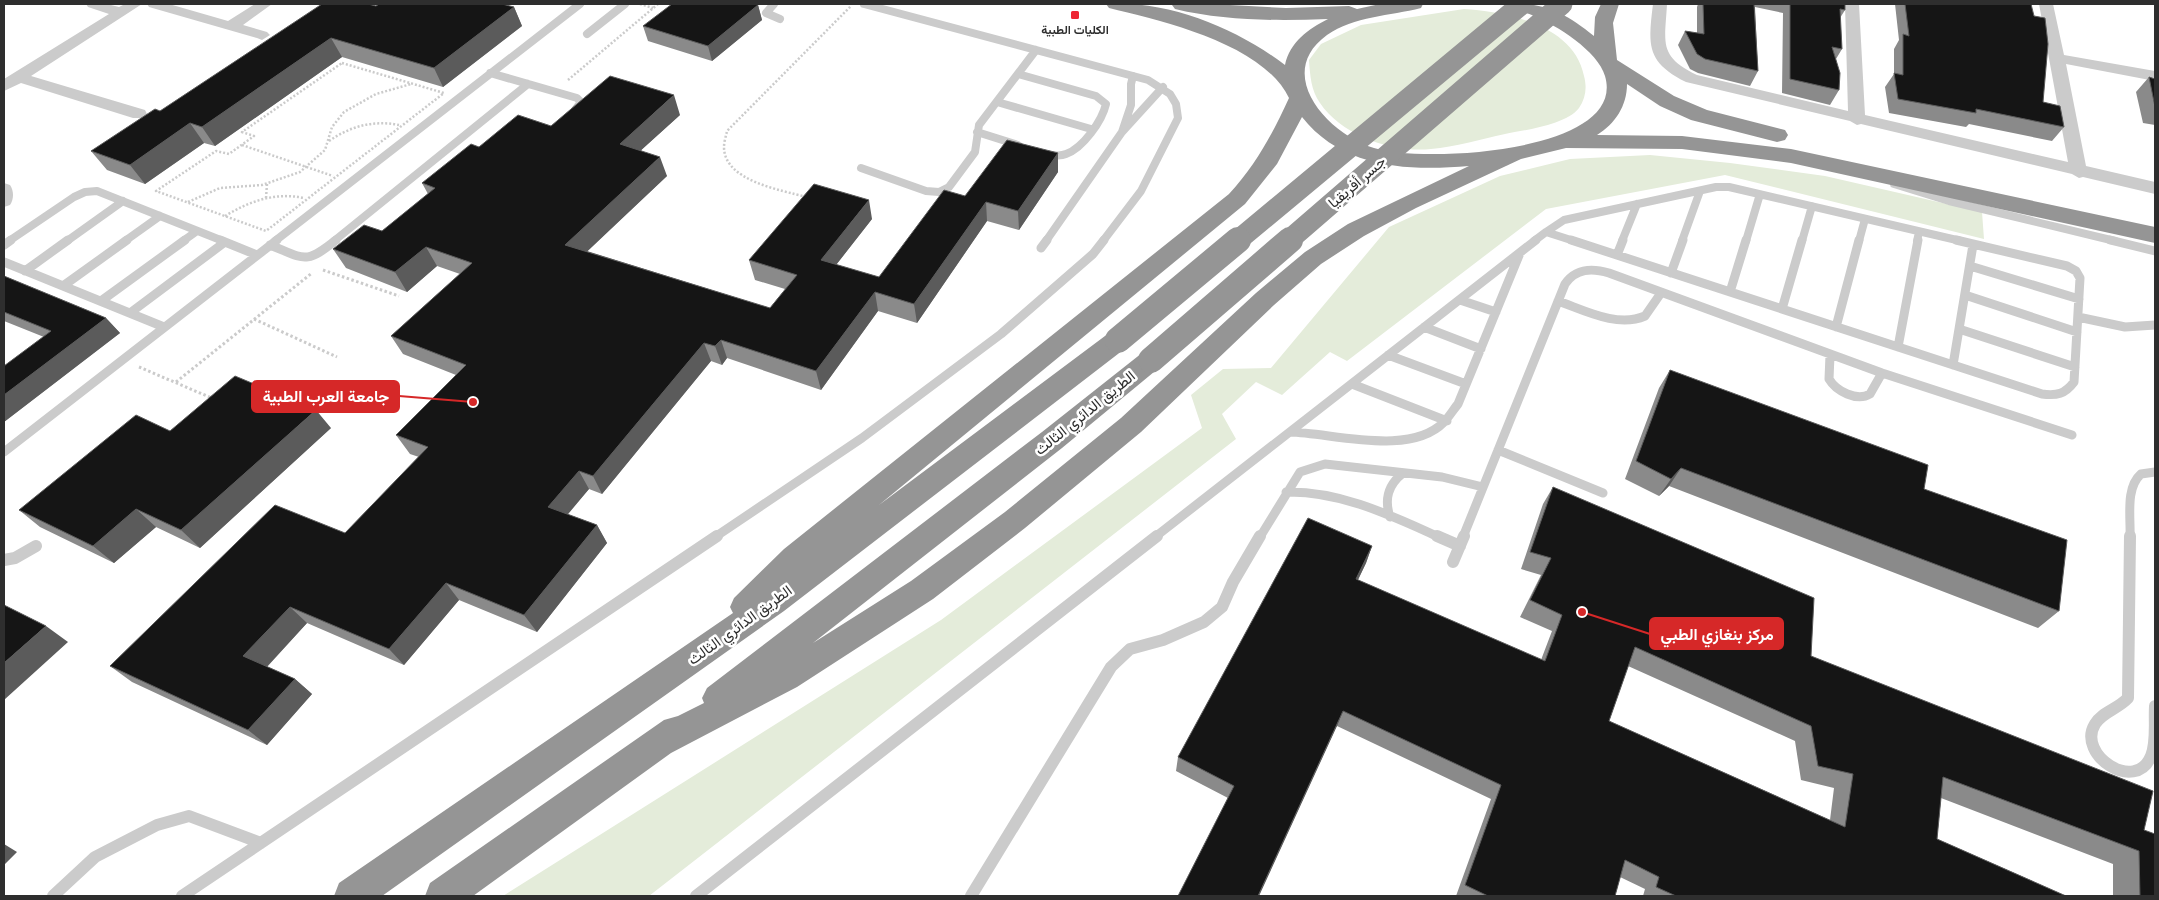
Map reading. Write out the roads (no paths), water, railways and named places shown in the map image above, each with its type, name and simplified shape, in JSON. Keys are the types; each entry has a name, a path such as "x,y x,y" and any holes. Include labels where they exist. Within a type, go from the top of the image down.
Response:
{"highway":[{"path":"1116,4 1168,16 1215,30 1242,44 1267,60 1297,90 1317,121 1338,139 1369,154 1398,160 1430,162 1518,152 1556,145 1601,141 1690,142 1791,156 2155,235"},
{"path":"1174,4 1229,13 1272,14 1368,11 1414,4"},
{"path":"1516,4 1546,13 1560,21 1583,37 1610,62 1667,102 1698,115 1740,127 2155,217"},
{"name":"جسر أفريقيا","path":"1118,340 1522,4"},
{"name":"جسر أفريقيا","path":"1151,360 1562,4"},
{"path":"1556,145 1598,125 1612,110 1617,94 1617,77 1610,62 1603,32 1604,12 1610,4"},
{"path":"708,648 765,585 794,558 1237,199 1256,180 1275,151 1297,90 1294,64 1303,46 1316,33 1333,24 1368,11"},
{"path":"661,742 786,677 930,584 1015,520 1131,425 1265,299 1313,258 1356,230 1408,202 1518,152"},
{"name":"الطريق الدائري الثالث","path":"352,896 708,648 882,520 1118,340"},
{"name":"الطريق الدائري الثالث","path":"443,896 661,742 1052,440 1151,360"}],"street":[{"path":"93,4 120,13"},
{"path":"4,86 135,4"},
{"path":"154,4 262,36"},
{"path":"230,26 265,4"},
{"path":"1660,4 1657,52 1662,60 1680,74 1708,84 1857,120 2155,188"},
{"path":"1852,4 1857,120"},
{"path":"2046,4 2079,172"},
{"path":"2057,58 2155,76"},
{"path":"19,77 139,114"},
{"path":"4,189 4,201"}],"lane":[{"path":"6,448 580,4"},
{"path":"587,34 625,4"},
{"path":"774,4 766,13 780,19"},
{"path":"182,896 862,438 1001,334 1093,254 1140,191 1178,118 1179,107 1173,96 1163,87 1133,76 886,7 864,4"},
{"path":"861,168 926,191 944,190 953,184 975,152 976,132 1036,50"},
{"path":"490,73 577,98 581,102 579,108 566,117"},
{"path":"1018,74 1100,98 1106,104 1106,108 1072,153 1056,156 1041,153"},
{"path":"1122,132 1124,120 1132,103 1130,88 1133,76"},
{"path":"270,245 303,258 316,256 528,84"},
{"path":"1042,248 1122,132 1163,87"},
{"path":"997,102 1091,129"},
{"path":"976,132 1022,147"},
{"path":"1868,172 1919,193 2155,251"},
{"path":"696,896 1520,252 1546,232 1564,220 1716,187 1729,187 2068,266 2076,271 2080,278 2074,382 2067,392 2060,396 2042,394 1546,232"},
{"path":"4,245 79,194 97,190 257,255"},
{"path":"1671,273 1700,191"},
{"path":"1730,292 1760,194"},
{"path":"25,270 124,200"},
{"path":"1617,255 1637,204"},
{"path":"1782,309 1812,206"},
{"path":"63,286 160,216"},
{"path":"1836,327 1865,219"},
{"path":"101,302 197,231"},
{"path":"1898,347 1919,232"},
{"path":"130,314 225,242"},
{"path":"1953,365 1973,245"},
{"path":"1290,432 1317,432 1395,442 1412,441 1426,437 1447,421 1458,404 1520,252"},
{"path":"4,262 164,327"},
{"path":"1970,266 2079,299"},
{"path":"1454,562 1568,278 1574,273 1591,269 1882,373 2072,435"},
{"path":"1558,301 1612,319 1631,321 1646,316 1661,293"},
{"path":"1964,295 2077,332"},
{"path":"1460,300 1496,312"},
{"path":"2078,317 2118,327 2135,328 2155,325"},
{"path":"1424,327 1481,349"},
{"path":"1959,329 2075,367"},
{"path":"1388,355 1466,384"},
{"path":"1830,355 1829,379 1834,385 1853,395 1865,397 1870,394 1882,373"},
{"path":"1352,384 1447,421"},
{"path":"1498,450 1603,493"},
{"path":"971,896 1111,667 1130,649 1163,640 1204,622 1222,607 1233,582 1286,492 1300,472 1325,464 1442,478 1483,487"},
{"path":"2155,472 2141,473 2134,480 2131,494 2128,698 2125,703 2098,719 2091,732 2095,750 2116,771 2127,774 2138,771 2151,758 2155,706"},
{"path":"1390,517 1387,509 1387,493 1390,485 1402,473"},
{"path":"1286,492 1318,491 1339,497 1460,546"},
{"path":"4,560 15,558 36,546"},
{"path":"53,896 95,857 157,826 189,816 262,843"}],"place":[{"name":"الكليات الطبية","path":"1075,15"},
{"name":"جامعة العرب الطبية","path":"473,402"},
{"name":"مركز بنغازي الطبي","path":"1582,612"}]}
